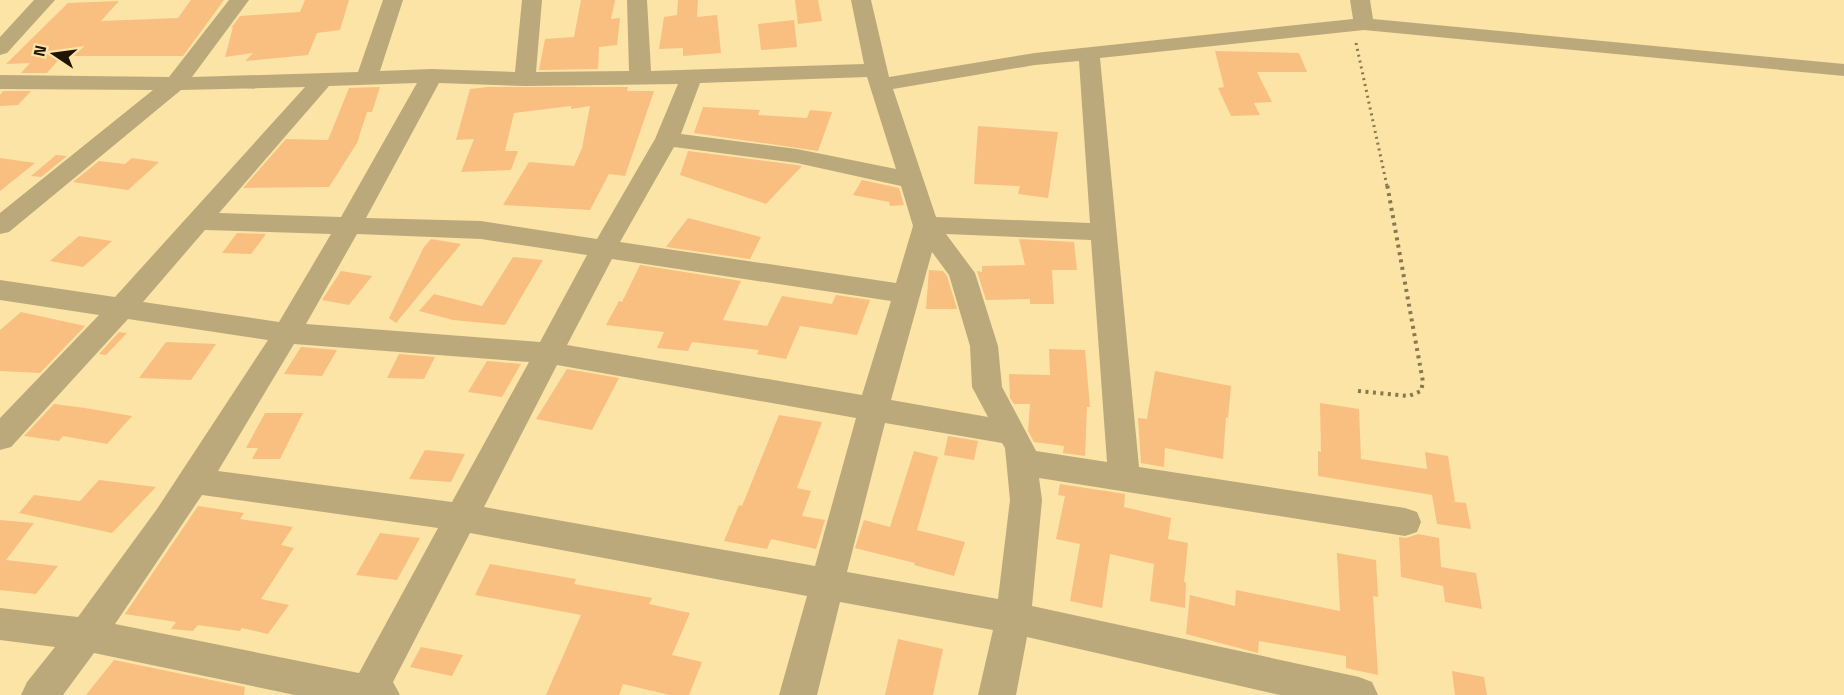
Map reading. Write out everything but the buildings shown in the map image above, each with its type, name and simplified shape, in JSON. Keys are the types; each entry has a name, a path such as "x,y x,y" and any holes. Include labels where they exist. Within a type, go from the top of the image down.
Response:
{"street":[{"path":"0,49 45,0"},
{"path":"0,226 175,84 239,0"},
{"path":"367,77 393,0"},
{"path":"525,78 532,0"},
{"path":"637,0 640,77"},
{"path":"861,0 878,78 926,226 963,273 984,346 987,387 1017,448 1026,500 1013,618 997,695"},
{"path":"1358,25 1360,0"},
{"path":"0,82 175,84 432,76 878,78 1358,25 1844,70"},
{"path":"1089,54 1124,477"},
{"path":"40,695 87,635 195,481 287,333 432,76"},
{"path":"0,624 87,635 372,694 462,517 604,248 667,139 692,77"},
{"path":"0,438 121,309 324,78"},
{"path":"667,139 796,156 911,180"},
{"path":"199,220 481,230 906,294"},
{"path":"926,226 958,225 1104,232"},
{"path":"798,695 873,410 926,226"},
{"path":"0,290 287,333 550,353 873,410 1124,477 1405,522"},
{"path":"195,481 462,517 1013,618 1359,695"}],"path":[{"path":"1358,25 1423,382 1421,391 1409,396 1358,391"}]}
